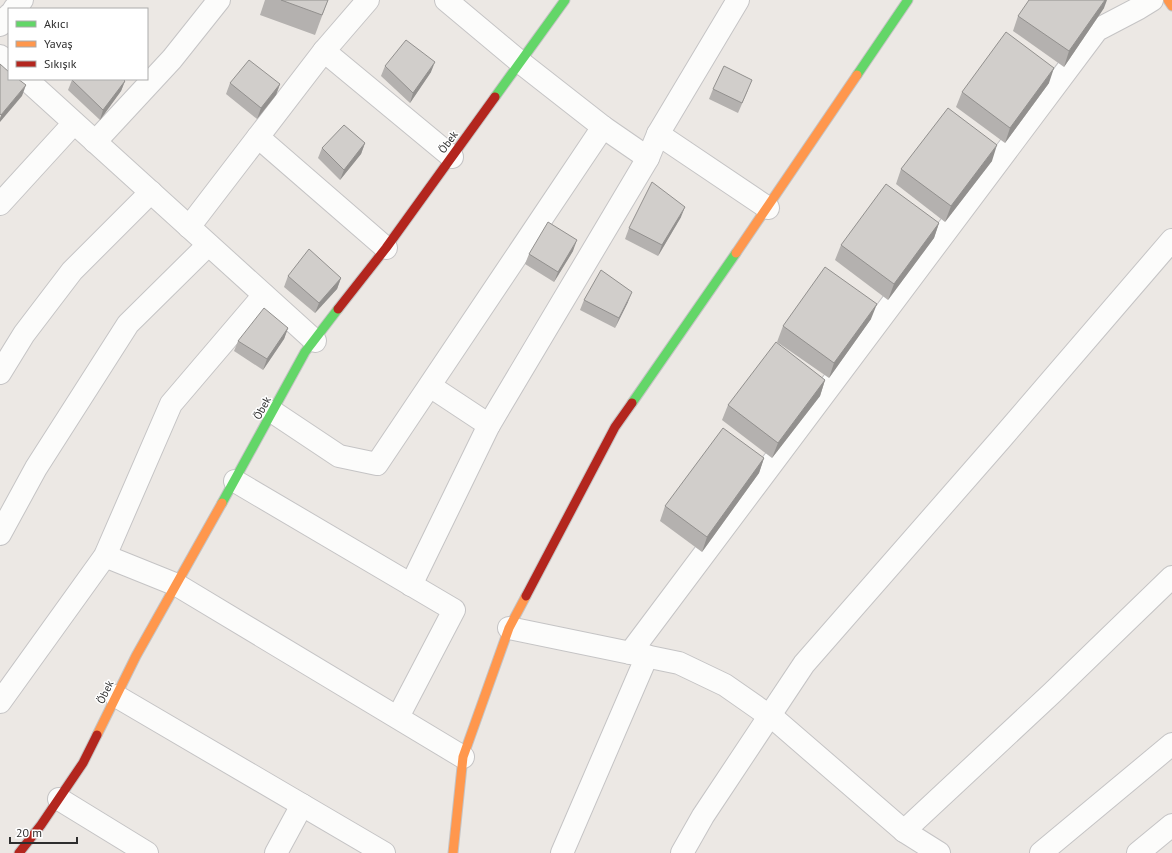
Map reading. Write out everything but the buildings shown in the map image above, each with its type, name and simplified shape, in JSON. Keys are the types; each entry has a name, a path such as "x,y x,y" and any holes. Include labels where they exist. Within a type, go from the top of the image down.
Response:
{"street":[{"path":"15,8 22,0"},
{"path":"95,142 172,59 219,0"},
{"path":"189,227 324,51 368,0"},
{"path":"446,0 520,62 602,127 648,158"},
{"name":"Öbek","path":"19,853 41,825 83,763 136,656 306,352 386,248 564,0"},
{"path":"411,584 489,426 648,158 658,134 738,0"},
{"path":"453,853 463,757 509,628 615,427 768,208 908,0"},
{"path":"562,853 639,654 1097,30 1152,0"},
{"path":"1168,0 1172,6"},
{"path":"0,25 8,16"},
{"path":"324,51 452,157"},
{"path":"0,56 8,63"},
{"path":"27,80 314,341"},
{"path":"0,204 74,123"},
{"path":"273,412 339,456 377,464 602,127"},
{"path":"658,134 768,208"},
{"path":"258,136 386,248"},
{"path":"0,373 24,334 72,272 151,192"},
{"path":"682,853 703,816 804,664 1172,240"},
{"path":"0,534 36,468 128,324 208,245"},
{"path":"0,702 105,556 171,404 264,295"},
{"path":"430,386 489,426"},
{"path":"235,481 454,610 398,717"},
{"path":"105,556 176,585 463,757"},
{"path":"509,628 679,663 725,685 778,722 919,845 1052,693 1172,578"},
{"path":"116,696 384,853"},
{"path":"1041,853 1172,744"},
{"path":"59,799 147,853"},
{"path":"276,853 302,805"},
{"path":"1138,853 1172,825"}],"traffic: fast":[{"path":"495,97 565,0"},
{"path":"857,75 908,0"},
{"path":"632,403 736,253"},
{"path":"222,503 305,352 338,309"}],"traffic: slow":[{"path":"1168,0 1172,6"},
{"path":"736,253 857,75"},
{"path":"97,735 136,656 222,503"},
{"path":"453,853 463,757 509,628 526,596"}],"traffic: jam":[{"path":"338,309 386,248 495,97"},
{"path":"526,596 615,427 632,403"},
{"path":"19,853 41,825 83,763 97,735"}]}
